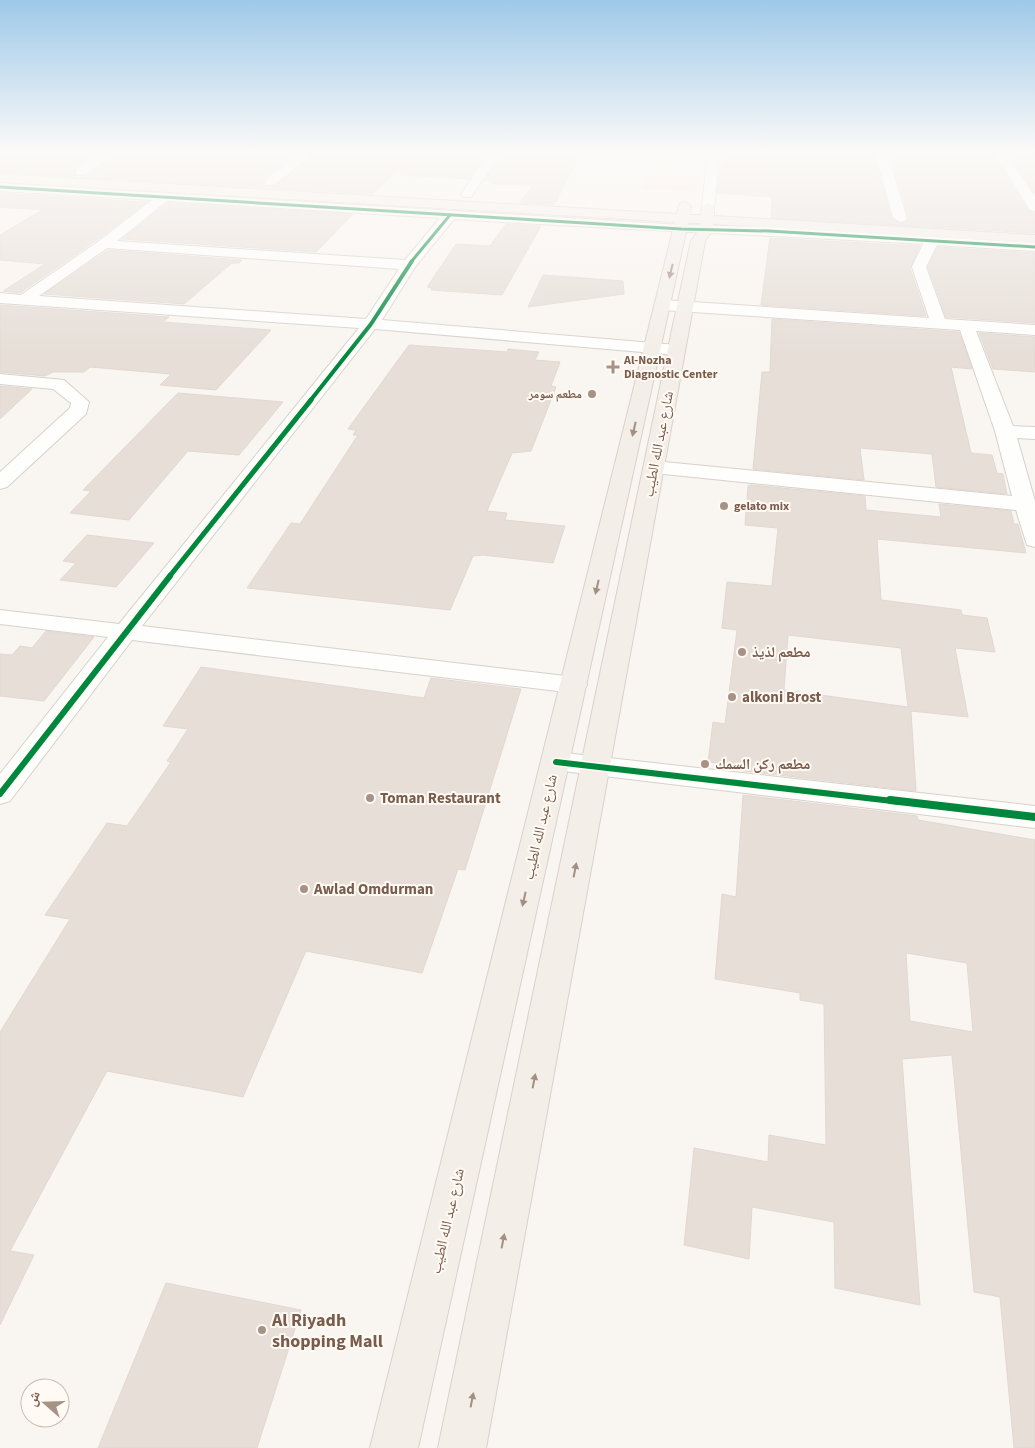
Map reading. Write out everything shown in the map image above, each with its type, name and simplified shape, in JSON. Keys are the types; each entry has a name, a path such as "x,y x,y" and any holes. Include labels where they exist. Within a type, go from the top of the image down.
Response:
{"main road":[{"name":"شارع عبد الله الطيب","path":"394,1448 574,685 665,349 695,220"},
{"path":"720,220 1035,239"},
{"path":"933,220 965,222"},
{"name":"شارع عبد الله الطيب","path":"462,1448 654,467 665,349"}],"street":[{"path":"24,300 136,220"},
{"path":"0,794 371,324 408,265 446,220"},
{"path":"704,220 769,231 1035,247"},
{"path":"932,241 919,267 939,324"},
{"path":"104,244 408,265"},
{"path":"0,298 371,324 665,349"},
{"path":"674,305 1035,330"},
{"path":"966,325 1005,431 1035,540"},
{"path":"0,379 58,384 80,402 79,410 0,482"},
{"path":"1005,431 1035,433"},
{"path":"654,467 1024,504"},
{"path":"0,618 574,685"},
{"path":"556,762 1035,817"}],"building":[{"path":"26,220 124,220 20,293 3,291 45,264 0,260 0,235"},
{"path":"147,220 348,220 316,252 122,239"},
{"path":"799,220 893,220 900,224 907,222 908,220 1035,220 1035,233"},
{"path":"506,224 541,226 502,295 431,290 432,288 427,287 456,244 490,246"},
{"path":"770,238 920,246 910,268 926,316 761,305"},
{"path":"938,247 1035,253 1035,323 946,317 928,267"},
{"path":"108,250 242,260 239,263 232,263 184,304 44,294"},
{"path":"543,275 623,281 624,294 528,307"},
{"path":"0,305 169,317 163,322 271,330 216,390 160,385 171,374 90,367 84,372 53,372 45,376 0,372"},
{"path":"772,319 959,332 972,369 951,367 971,453 992,455 997,473 1003,474 1007,494 936,487 932,454 860,448 864,480 753,469 762,372 770,372"},
{"path":"979,333 1035,337 1035,372 993,369"},
{"path":"409,345 507,352 508,349 539,352 535,360 560,362 551,386 556,387 531,451 512,453 487,511 507,513 505,520 565,526 553,563 483,555 473,556 450,610 247,588 291,523 300,524 358,435 353,435 356,430 348,429"},
{"path":"0,386 32,389 0,419"},
{"path":"178,393 283,402 239,455 188,451 129,520 70,513 91,491 83,490"},
{"path":"748,486 865,496 866,510 941,517 939,504 1011,511 1014,524 1018,524 1026,553 877,539 881,600 961,610 962,615 987,618 995,652 955,648 968,717 911,711 916,791 744,771 741,770 741,766 708,762 713,722 725,724 737,630 722,628 727,582 772,586 778,528 745,525","holes":["788,635 901,648 908,707 784,690"]},
{"path":"87,535 154,543 116,587 60,580 76,563 63,561"},
{"path":"46,631 94,637 44,701 0,696 0,654 12,655 20,646 32,648"},
{"path":"201,667 424,698 431,678 521,689 465,870 458,869 422,973 306,951 243,1097 107,1071 10,1251 34,1255 0,1325 0,1032 70,919 45,915 107,823 127,826 171,762 167,761 188,729 163,726"},
{"path":"743,795 917,816 918,820 1035,840 1035,1448 1014,1448 1000,1297 974,1292 952,1055 902,1059 920,1305 835,1288 834,1222 752,1207 749,1259 684,1245 694,1148 768,1162 769,1135 826,1145 824,1004 800,1000 800,993 715,979 722,894 736,897","holes":["906,953 967,963 973,1032 910,1021"]},
{"path":"166,1283 301,1310 257,1448 98,1448"}],"cycle path":[{"path":"0,794 125,632 371,324 409,265 446,220"},
{"path":"528,220 681,229 769,231 1035,247"},
{"path":"556,762 1035,817"}],"place":[{"name":"Al-Nozha Diagnostic Center","path":"613,367"},
{"name":"مطعم سومر","path":"592,394"},
{"name":"gelato mix","path":"724,506"},
{"name":"مطعم لذيذ","path":"742,652"},
{"name":"alkoni Brost","path":"732,697"},
{"name":"مطعم ركن السمك","path":"705,764"},
{"name":"Toman Restaurant","path":"370,798"},
{"name":"Awlad Omdurman","path":"304,889"},
{"name":"Al Riyadh shopping Mall","path":"262,1330"}]}
